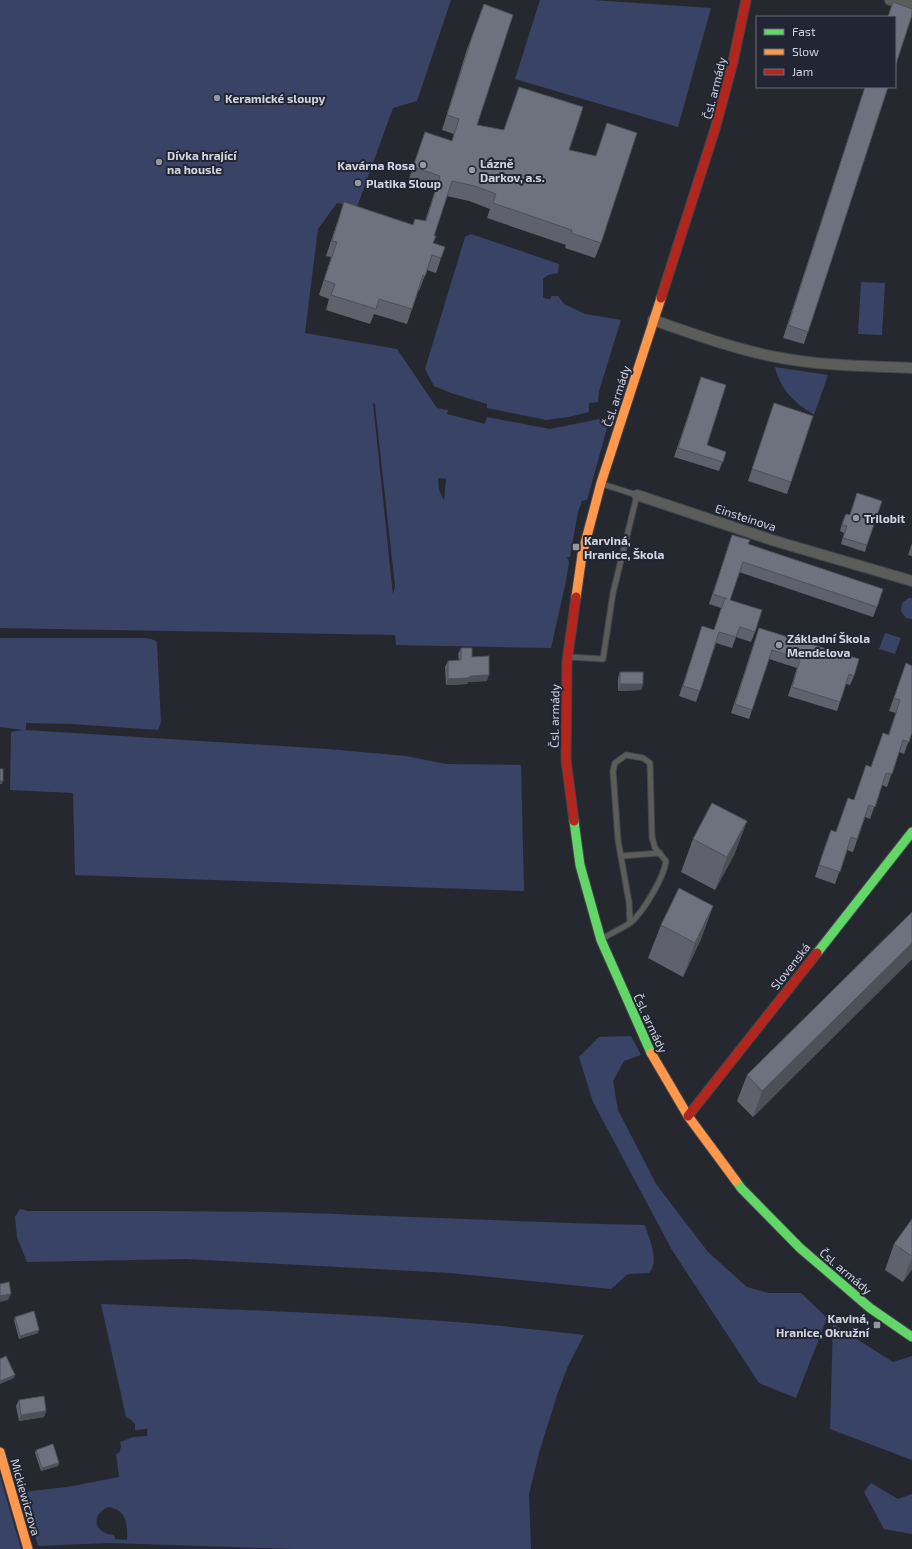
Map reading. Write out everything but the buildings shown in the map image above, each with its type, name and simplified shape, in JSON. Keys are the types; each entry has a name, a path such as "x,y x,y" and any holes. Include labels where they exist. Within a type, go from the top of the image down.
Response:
{"street":[{"name":"Čsl. armády","path":"746,0 733,62 715,129 601,483 582,555 568,657 566,760 580,865 601,940 651,1054 688,1116 741,1188 800,1248 870,1308 912,1336"},
{"path":"890,0 912,3"},
{"path":"653,320 720,343 775,357 835,366 912,368"},
{"name":"Einsteinova","path":"637,495 775,541 912,581"},
{"name":"Slovenská","path":"688,1116 912,832"},
{"name":"Mickiewiczova","path":"0,1452 28,1549"}],"lane":[{"name":"Einsteinova","path":"601,483 637,495"},
{"path":"568,657 603,659 613,593 637,495"},
{"path":"601,940 630,923 647,902 662,875 666,861 655,848 652,836 650,763 643,758 626,755 616,763 613,771 618,840 629,902 630,923"},
{"path":"621,856 660,853"}],"shaded area":[{"path":"0,0 451,0 417,101 393,108 357,207 337,203 318,229 305,333 397,349 437,408 448,410 447,414 485,424 487,417 550,429 599,419 607,428 587,500 582,501 578,512 570,557 567,557 569,562 566,581 551,648 396,645 395,635 0,628","holes":["373,403 375,404 395,586 393,595","438,478 446,479 444,501 439,490"]},
{"path":"540,0 593,0 711,8 678,127 515,79"},
{"path":"471,234 559,264 558,273 548,275 543,279 543,297 546,299 550,299 552,296 558,296 564,304 585,314 621,320 599,391 598,402 589,403 589,412 569,417 546,420 487,408 487,404 434,386 425,369 465,237"},
{"path":"861,282 885,283 882,335 858,334"},
{"path":"775,367 828,375 814,415 789,395 781,383"},
{"path":"909,598 912,598 912,619 906,618 901,611 902,603"},
{"path":"885,633 901,638 895,654 879,649"},
{"path":"0,638 144,638 156,641 157,644 161,722 158,730 72,724 26,723 26,730 328,749 406,756 446,764 521,765 524,891 75,875 73,793 10,790 11,732 23,730 0,727"},
{"path":"631,1036 641,1055 624,1061 613,1081 618,1110 656,1184 708,1252 747,1287 768,1293 801,1293 827,1318 796,1398 759,1383 672,1250 593,1102 579,1057 599,1037"},
{"path":"20,1209 28,1211 316,1213 645,1225 653,1250 654,1262 649,1273 628,1274 611,1289 450,1273 186,1259 27,1262 17,1237 15,1217"},
{"path":"101,1304 403,1318 524,1328 584,1335 568,1366 557,1395 539,1453 529,1494 531,1549 296,1549 109,1543 38,1546 23,1492 67,1487 119,1477 116,1454 119,1453 121,1447 120,1442 134,1437 147,1436 147,1429 135,1430 135,1424 126,1417","holes":["108,1507 114,1508 125,1518 127,1540 115,1539 114,1535 107,1534 102,1531 97,1524 97,1519 102,1510"]},
{"path":"833,1324 893,1362 912,1356 912,1460 830,1429"},
{"path":"0,1476 21,1549 0,1549"},
{"path":"871,1483 898,1499 912,1494 912,1534 884,1529 864,1492"}],"traffic: fast":[{"path":"574,821 580,865 601,940 651,1053"},
{"path":"817,953 912,832"},
{"path":"736,1181 741,1188 800,1248 870,1308 912,1337"}],"traffic: slow":[{"path":"576,597 582,555 601,483 661,298"},
{"path":"651,1053 688,1116 736,1181"},
{"path":"0,1452 28,1549"}],"traffic: jam":[{"path":"661,298 715,129 733,62 746,0"},
{"path":"574,821 566,760 567,661 576,597"},
{"path":"688,1116 817,953"}],"place":[{"name":"Keramické sloupy","path":"217,98"},
{"name":"Dívka hrající na housle","path":"159,162"},
{"name":"Kavárna Rosa","path":"423,165"},
{"name":"Lázně Darkov, a.s.","path":"472,170"},
{"name":"Platika Sloup","path":"358,183"},
{"name":"Trilobit","path":"856,518"},
{"name":"Karviná, Hranice, Škola","path":"576,547"},
{"name":"Základní Škola Mendelova","path":"779,645"},
{"name":"Kaviná, Hranice, Okružní","path":"877,1325"}]}
